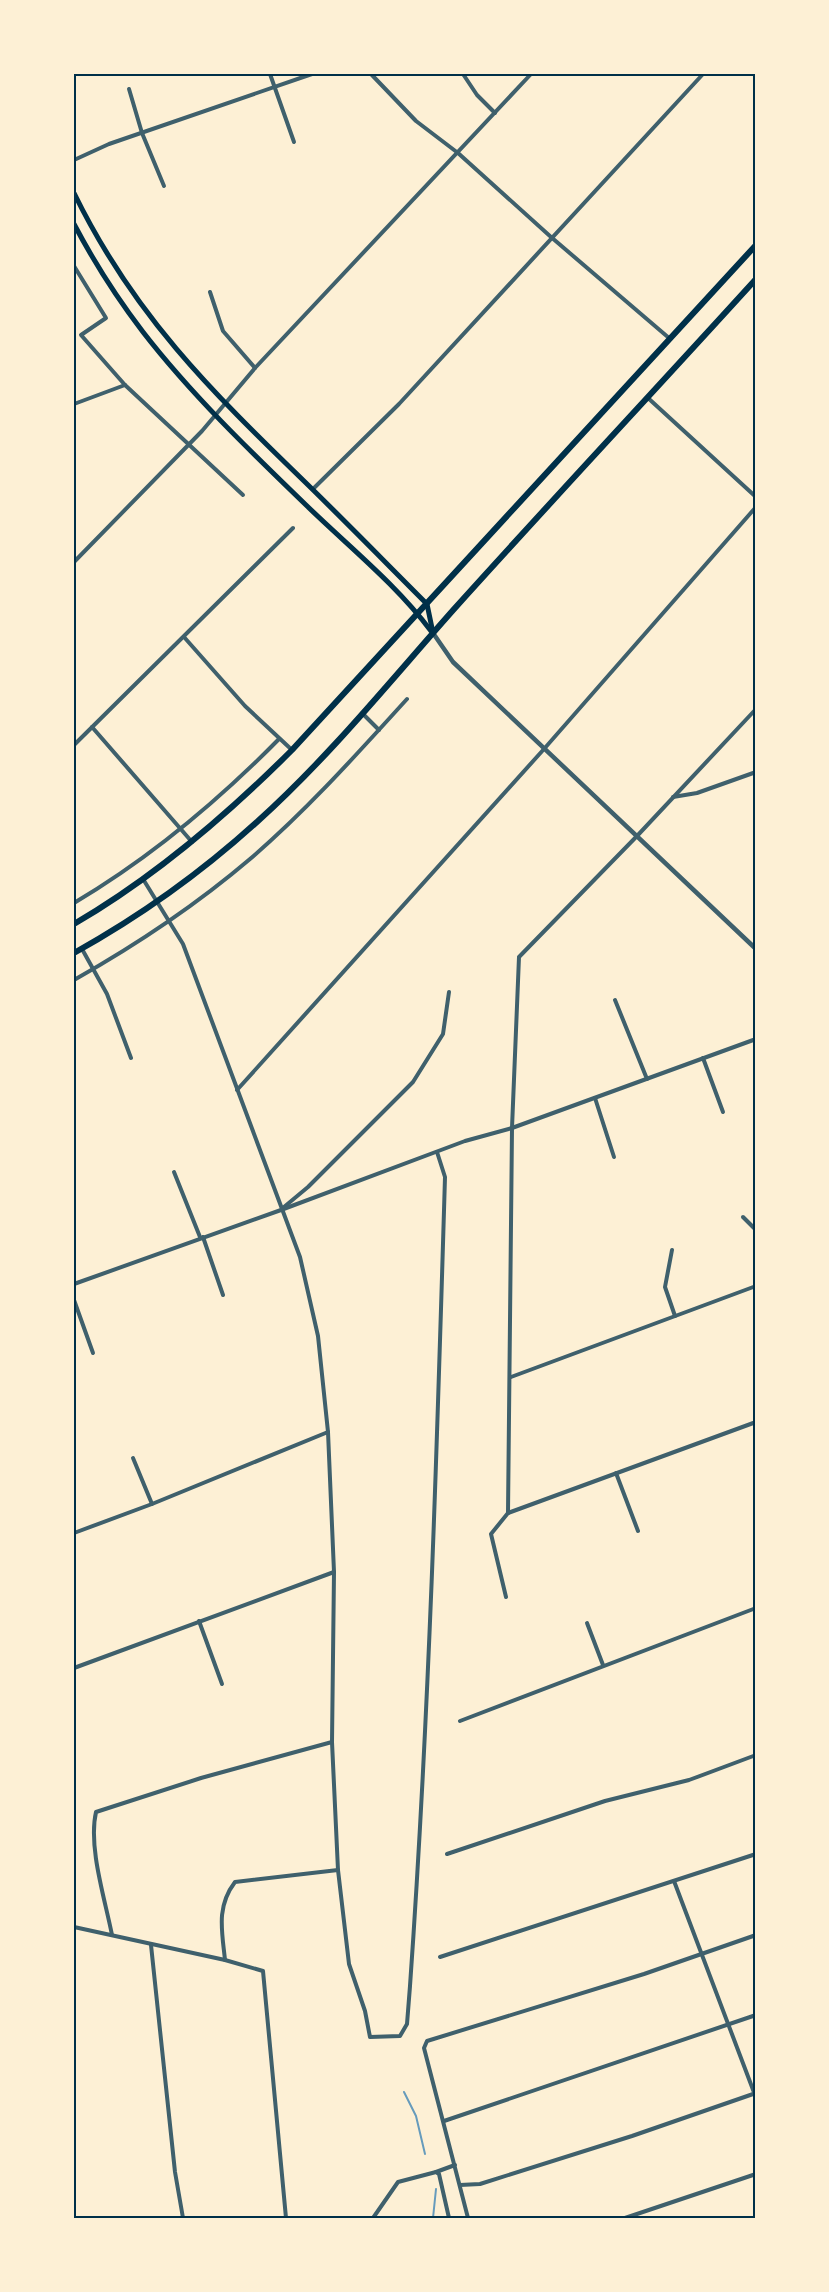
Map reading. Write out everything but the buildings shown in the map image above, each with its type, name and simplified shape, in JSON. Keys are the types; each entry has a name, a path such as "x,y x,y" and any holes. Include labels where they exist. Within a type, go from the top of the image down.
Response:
{"main road":[{"path":"74,193 104,250 153,323 224,404 427,604 433,633"},
{"path":"74,224 97,265 143,332 216,415 418,614 433,633"},
{"path":"74,924 143,879 192,842 245,797 292,750 418,614 756,245"},
{"path":"74,954 157,901 210,862 259,820 362,713 756,279"}],"street":[{"path":"270,74 294,142"},
{"path":"74,160 109,144 312,74"},
{"path":"372,74 416,121 458,153 551,237 669,338"},
{"path":"463,74 477,94 495,113"},
{"path":"74,562 189,445 255,368 531,74"},
{"path":"312,490 399,404 704,74"},
{"path":"129,89 142,133 164,186"},
{"path":"74,266 106,318 81,335 125,385 243,495"},
{"path":"210,292 224,331 255,368"},
{"path":"74,404 125,385"},
{"path":"647,398 756,497"},
{"path":"237,1090 544,748 756,507"},
{"path":"74,746 294,528"},
{"path":"433,633 453,662 756,949"},
{"path":"184,637 245,706 292,750"},
{"path":"74,980 169,921 228,878 304,809 407,699"},
{"path":"508,1513 512,1128 519,957 638,836 756,709"},
{"path":"362,713 380,730"},
{"path":"92,727 192,842"},
{"path":"74,903 123,872 181,828 234,783 279,739"},
{"path":"673,797 697,793 756,772"},
{"path":"143,879 183,944 300,1257 318,1336 328,1431 334,1572 332,1742 339,1870 349,1964 365,2011 370,2037 400,2036 406,2024 411,1975 429,1670 438,1426 445,1177 437,1152"},
{"path":"82,949 107,994 131,1058"},
{"path":"281,1210 308,1187 413,1082 443,1034 450,992"},
{"path":"615,1000 647,1079"},
{"path":"74,1284 465,1141 512,1128 756,1039"},
{"path":"703,1059 723,1112"},
{"path":"595,1098 614,1157"},
{"path":"174,1172 223,1295"},
{"path":"743,1217 756,1230"},
{"path":"672,1250 664,1287 675,1316"},
{"path":"511,1377 756,1286"},
{"path":"74,1300 93,1353"},
{"path":"506,1597 490,1534 508,1513 756,1422"},
{"path":"74,1533 152,1504 328,1431"},
{"path":"133,1458 152,1504"},
{"path":"616,1473 638,1531"},
{"path":"74,1668 334,1572"},
{"path":"460,1721 756,1608"},
{"path":"200,1621 222,1684"},
{"path":"586,1623 603,1665"},
{"path":"112,1935 94,1848 92,1828 96,1812 201,1778 332,1742"},
{"path":"447,1854 605,1801 689,1780 756,1755"},
{"path":"440,1957 756,1854"},
{"path":"225,1960 221,1920 226,1895 235,1882 339,1870"},
{"path":"460,2185 480,2184 755,2094 674,1881"},
{"path":"74,1927 225,1960 262,1971 286,2218"},
{"path":"468,2218 424,2048 429,2039 644,1974 756,1935"},
{"path":"151,1945 174,2160 183,2218"},
{"path":"444,2121 756,2015"},
{"path":"373,2218 398,2182 455,2165"},
{"path":"436,2172 439,2174 449,2218"},
{"path":"625,2218 756,2174"}],"waterway":[{"path":"404,2092 416,2116 425,2154"},
{"path":"433,2218 436,2189"}]}
